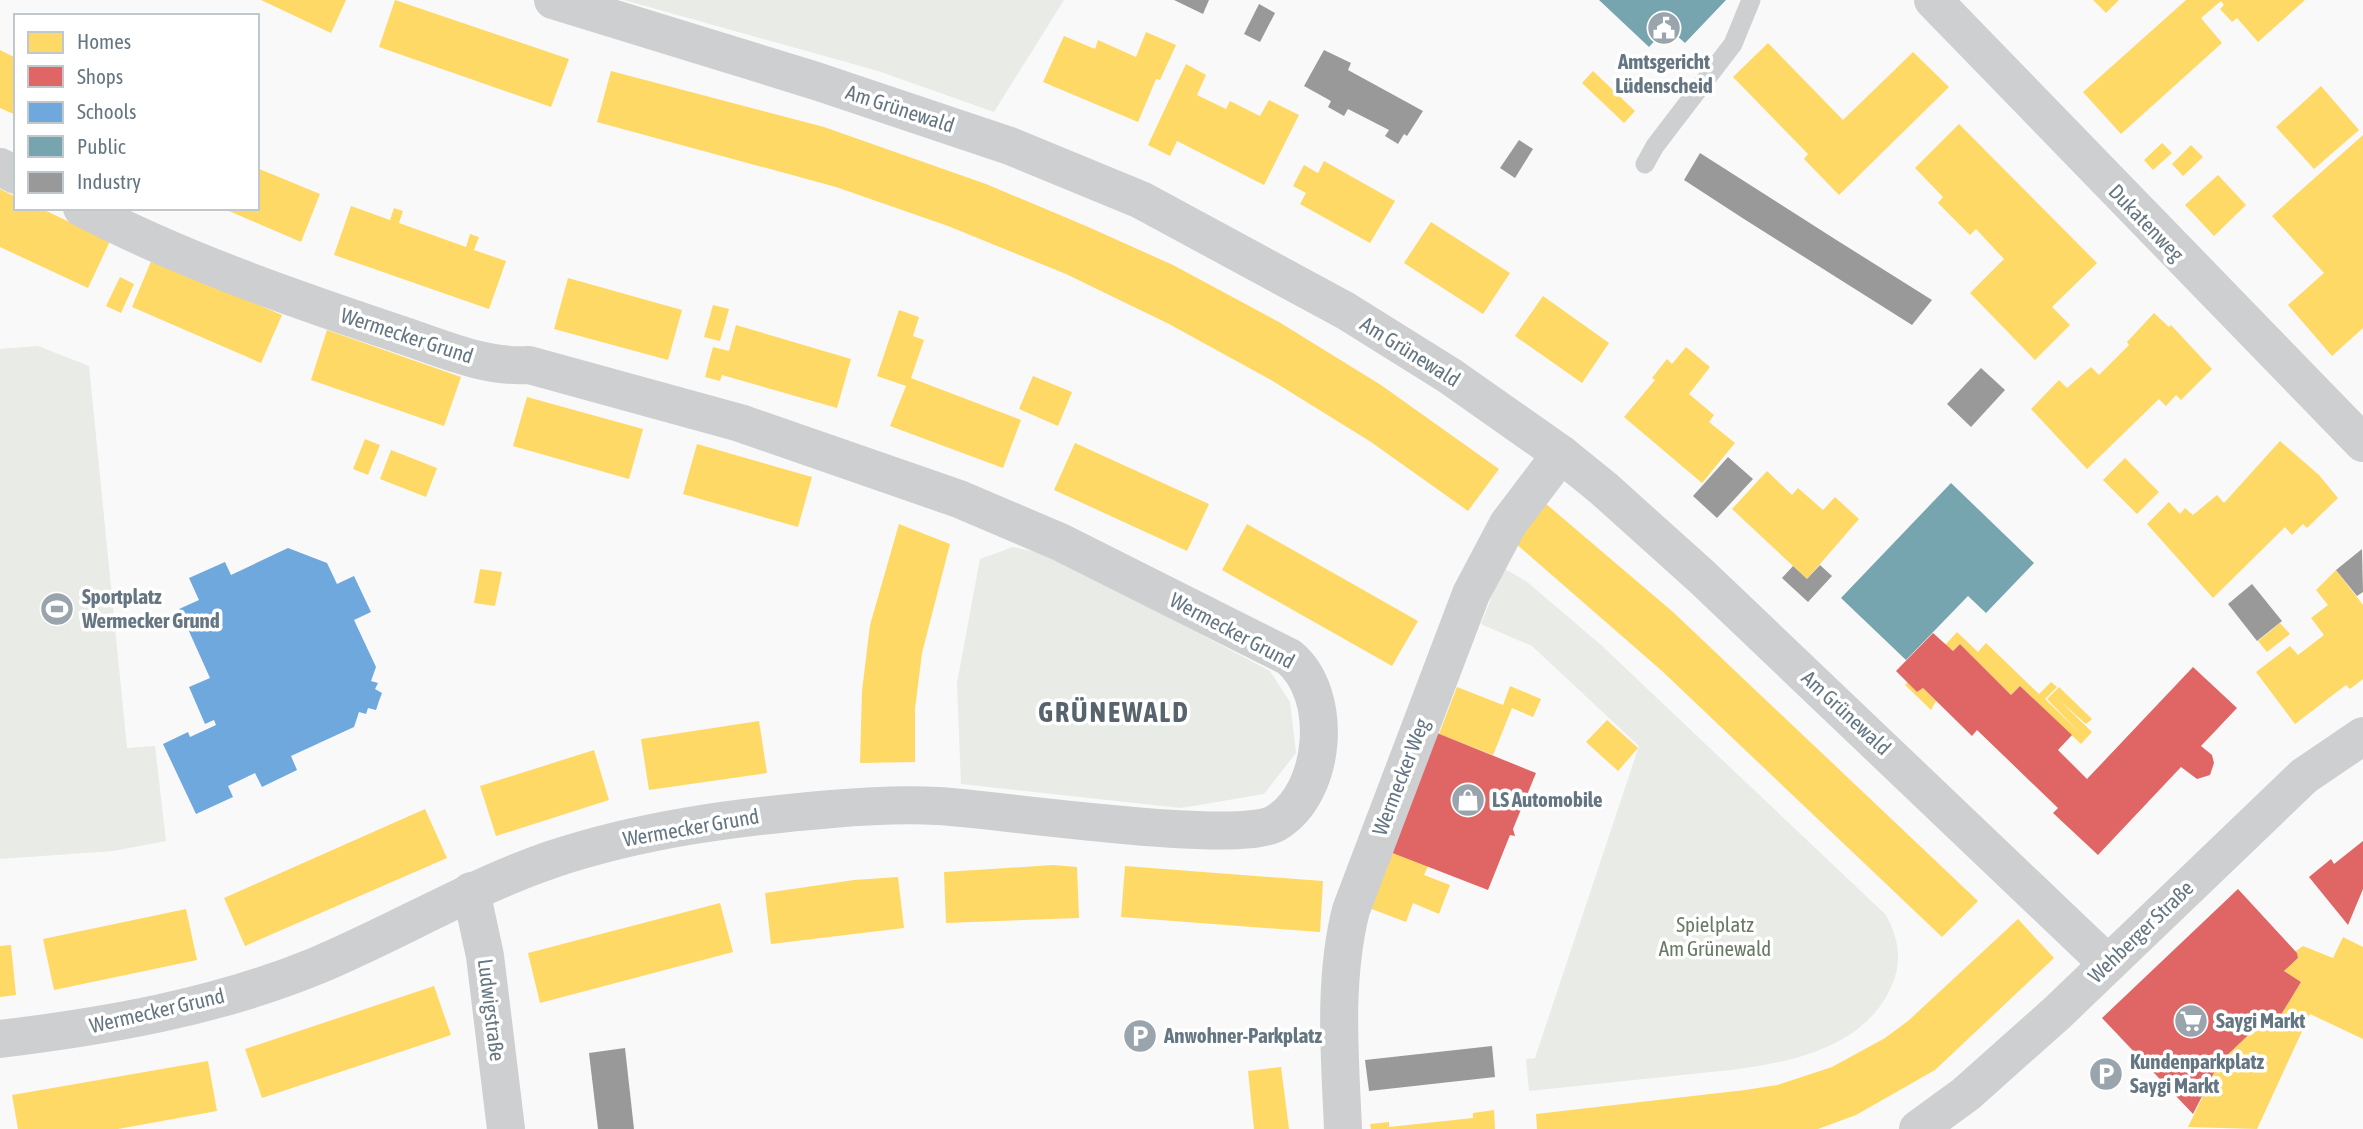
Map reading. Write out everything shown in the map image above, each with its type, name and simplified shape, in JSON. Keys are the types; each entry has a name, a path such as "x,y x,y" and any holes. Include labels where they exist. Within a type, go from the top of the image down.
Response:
{"street":[{"name":"Am Grünewald","path":"554,0 981,135 1142,200 1346,312 1450,376 1561,454 1702,577 2108,964"},
{"name":"Dukatenweg","path":"1933,0 2363,443"},
{"name":"Wermecker Grund","path":"0,1039 101,1026 259,986 319,964 471,891 549,860 635,834 741,818 839,808 935,806 1176,829 1234,830 1274,825 1296,806 1317,763 1319,739 1316,714 1301,667 1289,657 1060,542 959,499 740,423 530,365 502,367 379,327 256,284 87,210"},
{"name":"Wermecker Weg","path":"1343,1129 1340,979 1343,940 1351,911 1471,594 1508,524 1561,454"},
{"name":"Wehberger Straße","path":"1919,1129 1966,1094 2108,964 2304,776 2363,736"},
{"name":"Ludwigstraße","path":"471,891 485,956 506,1129"}],"lane":[{"path":"1645,164 1655,146 1732,44 1751,0"}],"green space":[{"path":"624,0 1064,0 994,112 878,71"},
{"name":"Sportplatz Wermecker Grund","path":"38,346 89,366 127,748 155,746 166,841 113,851 0,859 0,349"},
{"path":"1013,547 1051,555 1270,671 1290,702 1296,753 1264,794 1181,808 961,784 957,683 980,559"},
{"name":"Spielplatz Am Grünewald","path":"1503,568 1526,581 1601,645 1885,914 1898,948 1895,976 1876,1012 1854,1032 1827,1047 1797,1058 1765,1065 1529,1091 1526,1059 1535,1058 1639,746 1532,646 1481,624"}],"building: Homes":[{"path":"261,0 346,0 331,33"},
{"path":"395,0 569,59 551,107 379,47"},
{"path":"2093,0 2119,0 2106,13"},
{"path":"2186,0 2305,0 2258,42 2237,18 2232,22 2220,9 2224,5 2221,1 2201,18 2222,43 2121,134 2083,92"},
{"path":"1146,32 1176,45 1160,80 1156,79 1138,122 1043,82 1064,36 1095,49 1098,40 1136,57"},
{"path":"1768,43 1843,120 1913,52 1949,87 1839,195 1804,159 1808,154 1733,77"},
{"path":"0,50 14,57 14,114 0,108"},
{"path":"1186,64 1206,75 1197,95 1226,109 1230,101 1260,116 1269,100 1299,115 1264,185 1177,141 1170,156 1148,145"},
{"path":"611,71 824,127 986,184 1086,226 1173,265 1279,322 1381,385 1499,469 1468,511 1371,442 1271,380 1169,324 1066,274 948,226 836,187 597,122"},
{"path":"1593,71 1635,111 1624,123 1582,83"},
{"path":"2321,86 2359,130 2314,169 2276,127"},
{"path":"1959,124 2097,263 2052,307 2070,325 2035,360 1970,293 2004,259 1976,229 1970,235 1938,203 1943,197 1915,168"},
{"path":"2363,135 2363,328 2332,356 2288,305 2324,273 2272,216"},
{"path":"2162,143 2172,153 2153,170 2144,160"},
{"path":"2191,145 2203,157 2183,176 2172,164"},
{"path":"1324,161 1395,201 1370,243 1300,204 1306,193 1293,186 1304,165 1318,173"},
{"path":"259,169 320,194 301,242 227,210 259,210"},
{"path":"2218,175 2246,205 2214,236 2185,205"},
{"path":"0,189 14,196 14,210 44,210 110,241 88,288 0,247"},
{"path":"351,206 390,220 394,208 403,211 399,223 466,247 470,234 479,237 474,250 506,261 489,309 334,255"},
{"path":"1431,222 1510,273 1483,314 1404,263"},
{"path":"152,259 282,315 261,363 132,307"},
{"path":"120,277 134,284 121,313 106,306"},
{"path":"568,278 682,310 668,360 554,329"},
{"path":"1543,296 1609,343 1582,383 1515,336"},
{"path":"713,305 729,309 720,341 704,337"},
{"path":"899,310 919,317 913,336 924,340 911,378 1021,420 1003,468 890,426 906,386 877,376"},
{"path":"2154,313 2169,327 2171,325 2212,369 2181,400 2176,395 2166,406 2159,399 2087,469 2031,409 2059,380 2067,388 2091,367 2099,375 2129,345 2127,342"},
{"path":"736,325 851,359 837,408 722,375 720,381 705,377 713,347 729,351"},
{"path":"327,330 461,377 444,426 311,380"},
{"path":"1686,347 1710,367 1689,394 1714,415 1709,422 1735,443 1702,483 1624,417 1655,380 1652,378 1667,359 1672,364"},
{"path":"1033,376 1072,392 1058,426 1019,409"},
{"path":"527,397 643,429 629,479 513,446"},
{"path":"365,439 380,445 368,475 353,469"},
{"path":"2280,441 2319,475 2338,498 2307,528 2303,524 2292,535 2285,527 2213,598 2147,524 2169,502 2180,514 2185,508 2193,515 2217,495 2224,503"},
{"path":"1075,443 1209,504 1187,551 1054,490"},
{"path":"697,444 812,477 798,527 683,494"},
{"path":"391,450 437,468 426,497 380,479"},
{"path":"2125,458 2159,492 2137,514 2103,480"},
{"path":"1767,471 1792,495 1798,488 1823,510 1835,497 1859,519 1807,579 1732,509"},
{"path":"1545,503 1673,612 1978,901 1942,937 1662,671 1514,542"},
{"path":"899,524 950,544 922,653 915,709 915,762 860,763 862,691 870,625"},
{"path":"1247,524 1418,621 1392,666 1222,570"},
{"path":"480,569 502,572 495,606 474,603"},
{"path":"2336,570 2363,605 2363,679 2350,689 2346,685 2295,724 2256,672 2290,646 2298,655 2324,635 2311,618 2328,605 2316,590"},
{"path":"2280,623 2290,634 2267,652 2258,641"},
{"path":"1957,632 1978,652 1986,643 2039,694 2051,682 2057,687 2045,699 2079,732 2047,699 2059,687 2092,719 2086,724 2059,700 2092,732 2081,744 2020,686 2011,695 1960,644 1953,651 1945,645"},
{"path":"1908,682 1917,692 1923,688 1936,701 1931,710 1905,685"},
{"path":"1510,686 1541,699 1533,717 1512,708 1493,755 1439,734 1457,687 1503,705"},
{"path":"1607,720 1638,748 1618,771 1586,742"},
{"path":"759,721 767,773 649,790 641,739"},
{"path":"594,750 609,800 496,836 480,786"},
{"path":"425,809 447,858 245,946 224,898"},
{"path":"1392,852 1428,866 1424,875 1450,885 1439,914 1413,903 1406,922 1369,908"},
{"path":"1053,865 1077,867 1079,918 946,923 944,872"},
{"path":"1125,866 1323,881 1320,932 1121,917"},
{"path":"898,877 904,928 771,944 765,893 854,880"},
{"path":"720,903 733,952 540,1003 528,953"},
{"path":"186,909 197,960 54,990 43,939"},
{"path":"2018,919 2054,958 1935,1070 1856,1115 1818,1129 1537,1129 1536,1114 1777,1085 1832,1067 1885,1038 1908,1021"},
{"path":"2343,937 2363,947 2363,1039 2310,1014 2257,1129 2188,1127 2219,1063 2261,1023 2273,1028 2301,982 2284,971 2298,958 2296,951 2303,946 2333,958"},
{"path":"11,945 16,995 0,997 0,946"},
{"path":"434,986 451,1035 262,1098 245,1049"},
{"path":"208,1061 217,1111 118,1129 18,1129 12,1095"},
{"path":"1281,1067 1289,1129 1254,1129 1248,1071"},
{"path":"1494,1110 1495,1129 1371,1129 1370,1124 1389,1122 1389,1127 1473,1118 1473,1113"}],"building: Shops":[{"path":"1933,633 1953,651 1960,644 2011,695 2020,686 2072,735 2058,750 2087,779 2193,667 2237,708 2201,746 2212,755 2214,763 2210,775 2197,779 2181,767 2098,855 2053,813 2058,808 1977,730 1972,736 1923,688 1917,692 1896,671"},
{"name":"LS Automobile","path":"1437,733 1536,773 1513,829 1515,836 1510,835 1488,890 1390,852"},
{"path":"2363,841 2363,889 2348,925 2309,877 2331,859 2334,864"},
{"name":"Saygi Markt","path":"2238,889 2297,953 2298,958 2284,971 2301,982 2273,1028 2261,1023 2219,1063 2193,1114 2102,1018"}],"building: Schools":[{"path":"288,548 327,563 337,584 354,576 371,612 354,620 376,667 371,681 378,683 375,689 382,693 376,710 368,708 366,714 359,712 354,727 291,756 297,770 262,787 255,773 228,786 233,797 196,814 163,744 188,732 190,737 216,725 214,720 205,724 189,687 210,678 179,609 199,600 189,578 225,562 231,575"}],"building: Public":[{"name":"Amtsgericht Lüdenscheid","path":"1599,0 1726,0 1685,43 1676,35 1670,42 1661,34 1649,47"},
{"path":"1951,483 2034,563 1986,613 1968,596 1906,660 1841,598"}],"building: Industry":[{"path":"1174,0 1209,0 1203,14"},
{"path":"1259,4 1275,13 1260,42 1244,34"},
{"path":"1324,50 1351,63 1348,70 1423,111 1407,136 1404,134 1398,144 1385,136 1389,130 1348,109 1344,116 1328,107 1331,101 1304,86"},
{"path":"1519,140 1533,149 1515,178 1500,168"},
{"path":"1700,153 1932,300 1912,325 1744,219 1684,180"},
{"path":"1981,368 2005,390 1971,427 1947,404"},
{"path":"1728,457 1753,479 1717,518 1693,496"},
{"path":"2362,549 2363,592 2357,596 2336,570"},
{"path":"1820,565 1832,576 1808,602 1782,578 1793,566 1807,579"},
{"path":"2252,584 2282,621 2257,641 2228,604"},
{"path":"1492,1046 1495,1077 1369,1091 1365,1060"},
{"path":"625,1048 634,1129 598,1129 589,1053"}],"place":[{"name":"Amtsgericht Lüdenscheid","path":"1664,28"},
{"name":"Sportplatz Wermecker Grund","path":"57,609"},
{"name":"LS Automobile","path":"1468,800"},
{"name":"Saygi Markt","path":"2191,1021"},
{"name":"Anwohner-Parkplatz","path":"1140,1036"},
{"name":"Kundenparkplatz Saygi Markt","path":"2106,1074"}],"district":[{"name":"GRÜNEWALD","path":"1114,712"}]}
